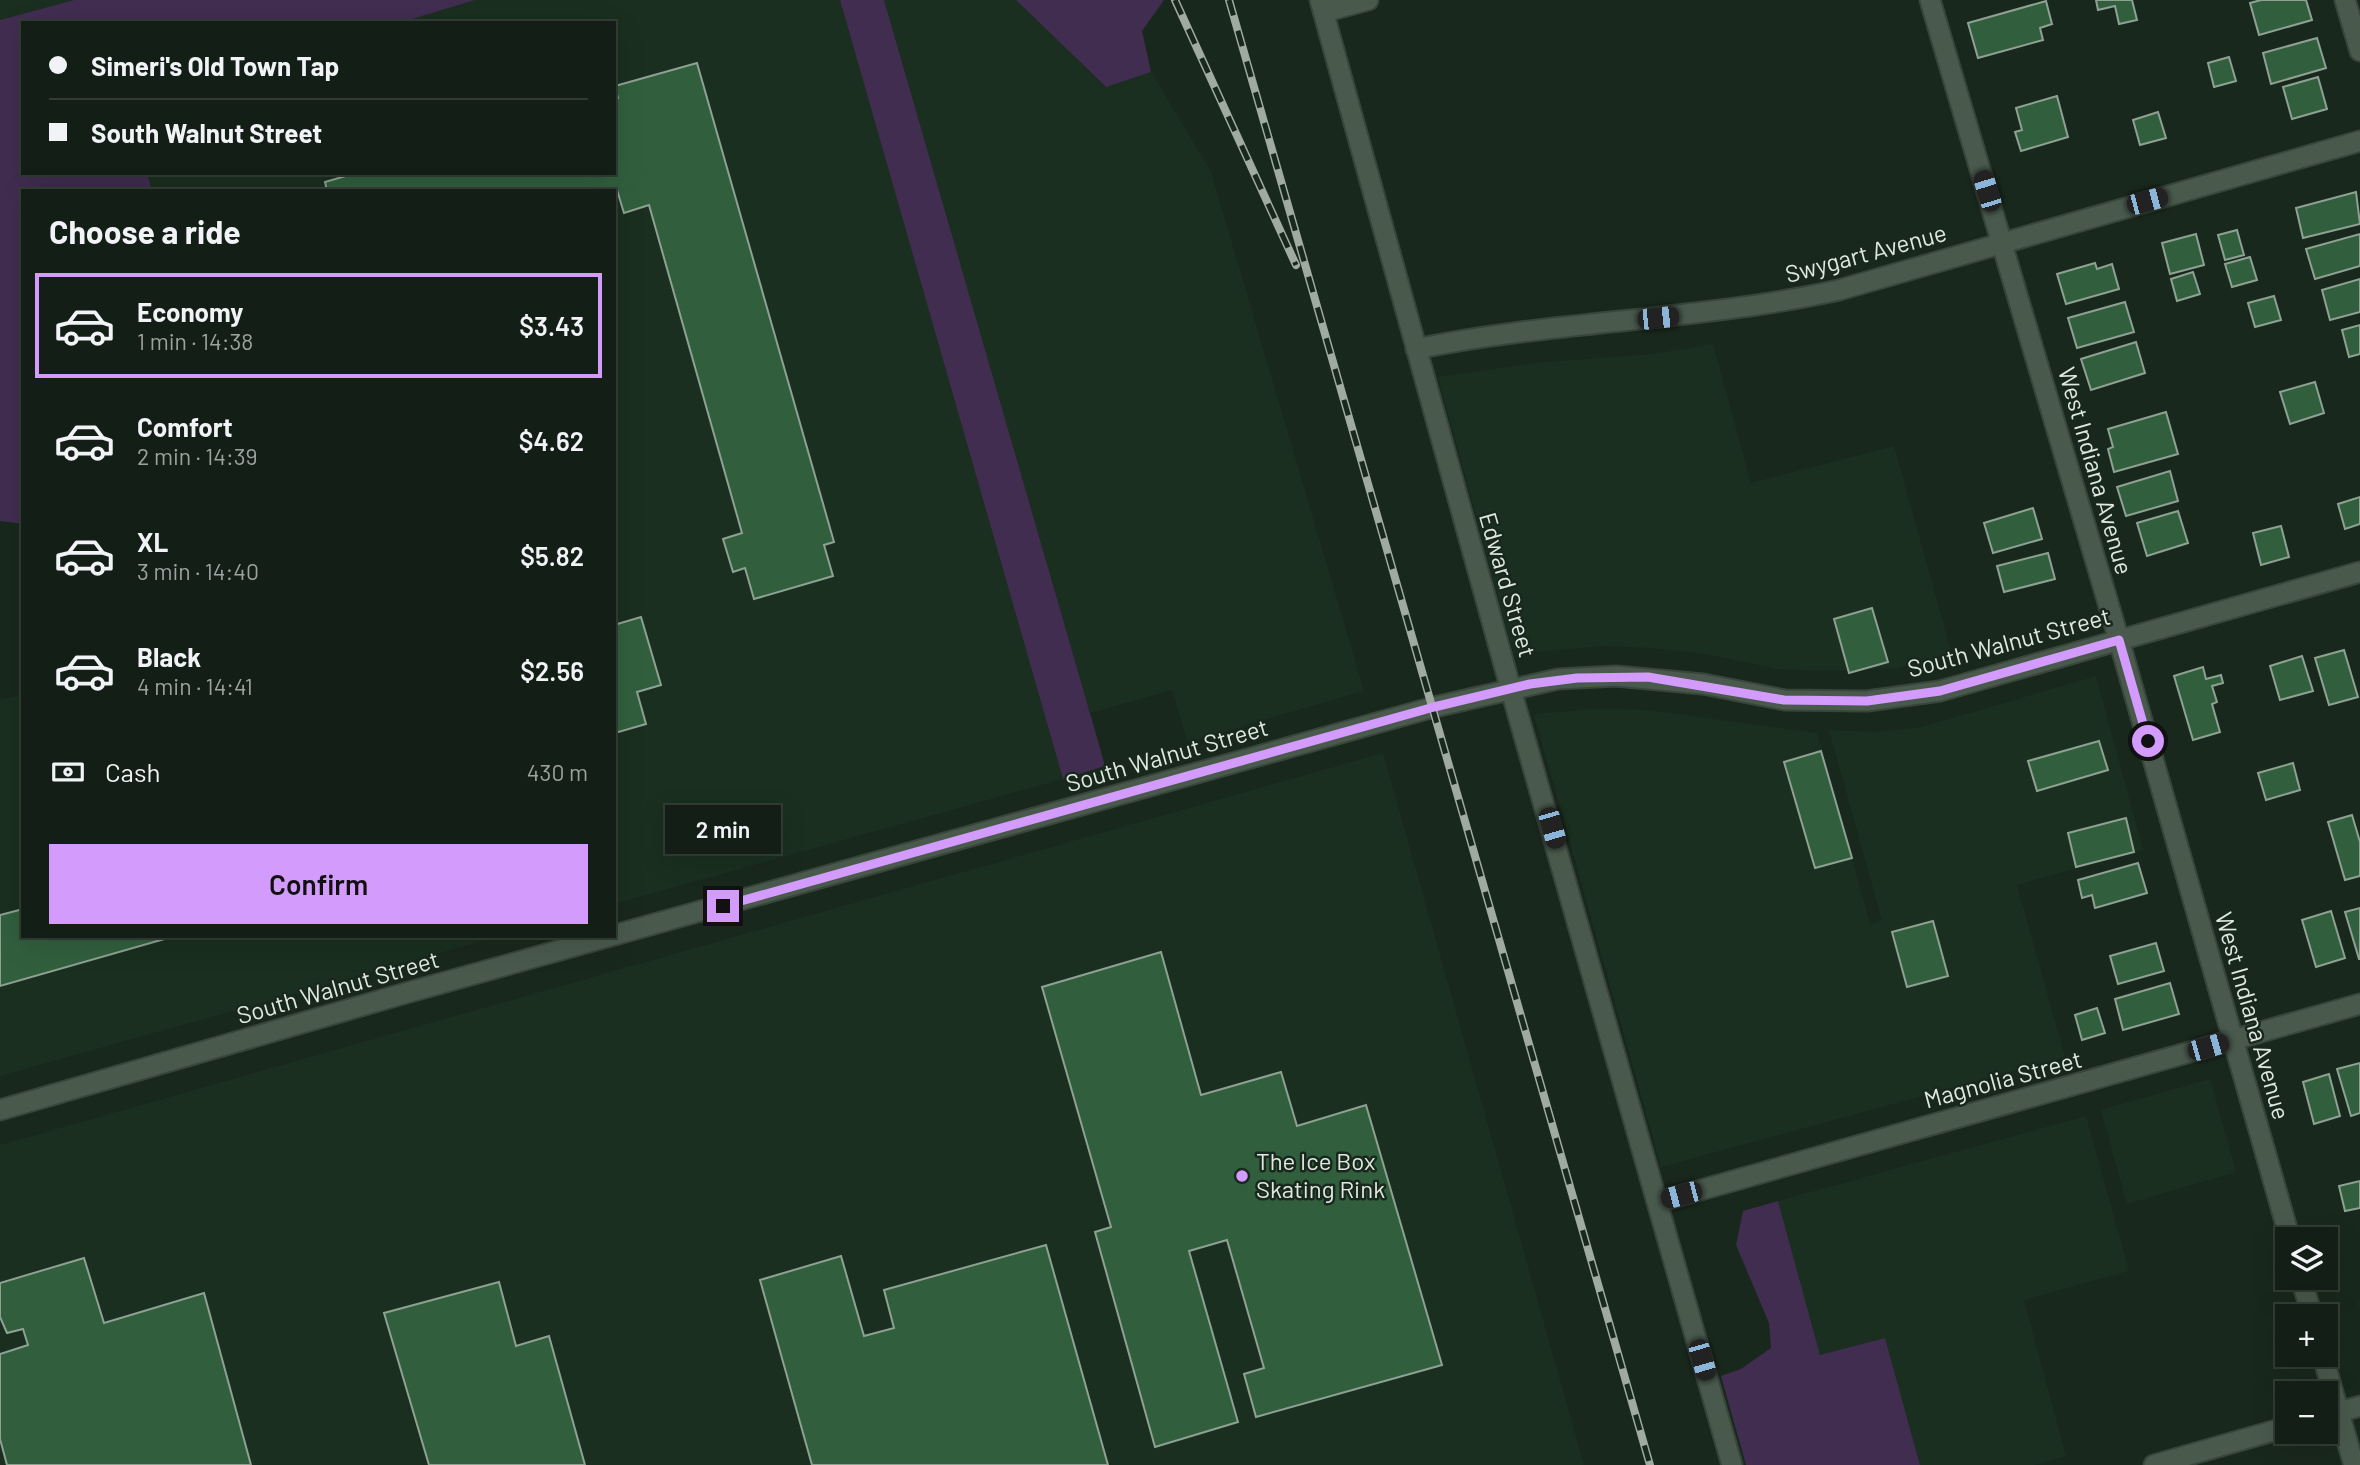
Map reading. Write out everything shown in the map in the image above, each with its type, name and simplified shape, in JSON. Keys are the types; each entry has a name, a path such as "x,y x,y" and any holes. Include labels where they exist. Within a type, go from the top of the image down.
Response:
{"street":[{"path":"1322,6 1368,0"},
{"name":"West Indiana Avenue","path":"1930,0 2119,640 2287,1227"},
{"path":"2345,0 2360,51"},
{"name":"Edward Street","path":"1322,6 1511,690 1732,1465"},
{"name":"Swygart Avenue","path":"1416,349 1549,326 1658,318 1787,302 1839,290 2360,141"},
{"name":"South Walnut Street","path":"616,935 1434,707 1558,679 1637,677 1703,684 1784,700 1867,701 1940,691 2360,572"},
{"name":"South Walnut Street","path":"0,1110 604,938"},
{"name":"Magnolia Street","path":"1658,1202 2360,1004"},
{"path":"2338,1412 2360,1406"},
{"path":"2338,1428 2354,1465"},
{"path":"2154,1465 2275,1430"}],"shaded area":[{"path":"0,0 74,0 0,20"},
{"path":"74,0 475,0 406,21 21,21 21,175 148,175 151,189 21,189 21,524 0,521 0,20"},
{"path":"475,0 840,0 1063,779 616,903 616,189 151,189 148,175 616,175 616,21 406,21"},
{"path":"840,0 884,0 1105,766 1063,779"},
{"path":"884,0 1016,0 1105,87 1151,72 1211,172 1364,691 1188,742 1172,690 1090,713"},
{"path":"1016,0 1164,0 1142,31 1151,72 1106,87"},
{"path":"1713,344 1751,483 1894,446 1952,655 1898,668 1832,671 1778,669 1700,653 1650,648 1602,646 1514,654 1438,377 1535,363 1653,354"},
{"path":"2096,676 2143,850 2017,885 2065,1057 1661,1167 1534,714 1595,709 1647,710 1817,733 1870,924 1882,920 1829,730 1877,732 1922,727"},
{"path":"21,695 21,938 493,938 0,1076 0,700"},
{"path":"1383,753 1584,1465 0,1465 0,1145"},
{"path":"2210,1079 2236,1172 2127,1204 2101,1110"},
{"path":"2086,1116 2129,1271 2024,1300 2066,1456 2034,1465 1920,1465 1885,1338 1820,1356 1778,1201"},
{"path":"1778,1201 1820,1355 1885,1338 1920,1465 1746,1465 1721,1376 1741,1369 1771,1348 1769,1323 1736,1245 1743,1211"}],"building":[{"path":"2096,0 2132,0 2137,20 2119,24 2115,6 2098,10"},
{"path":"2261,0 2306,0 2312,20 2259,35 2250,3"},
{"path":"2046,1 2052,24 2040,28 2043,40 1978,58 1968,23"},
{"path":"2317,38 2326,68 2271,84 2263,53"},
{"path":"2229,57 2236,81 2214,87 2208,63"},
{"path":"697,63 834,542 824,545 833,576 754,599 745,568 733,572 723,539 742,533 649,205 624,213 616,189 327,189 325,182 349,175 616,175 616,86"},
{"path":"2318,77 2327,109 2292,119 2283,87"},
{"path":"2057,96 2068,137 2021,151 2015,132 2022,130 2016,108"},
{"path":"2158,112 2166,138 2140,145 2133,120"},
{"path":"2356,192 2360,224 2303,238 2296,208"},
{"path":"2237,230 2244,255 2225,260 2218,235"},
{"path":"2196,234 2204,265 2170,274 2162,243"},
{"path":"2360,234 2360,266 2315,279 2306,249"},
{"path":"2250,257 2257,280 2232,287 2225,264"},
{"path":"2095,263 2097,269 2112,264 2119,289 2066,304 2057,274"},
{"path":"2193,272 2200,294 2177,301 2171,279"},
{"path":"2360,279 2360,312 2330,320 2322,290"},
{"path":"2274,296 2281,320 2255,327 2248,303"},
{"path":"2125,302 2134,332 2077,348 2068,318"},
{"path":"2360,325 2360,354 2349,357 2342,330"},
{"path":"2136,342 2145,373 2091,390 2081,359"},
{"path":"2315,382 2324,413 2290,424 2280,392"},
{"path":"2166,412 2178,454 2114,472 2108,449 2113,447 2108,429"},
{"path":"2170,471 2178,501 2126,516 2117,487"},
{"path":"2360,497 2360,524 2345,529 2338,504"},
{"path":"2033,508 2042,539 1993,553 1984,523"},
{"path":"2178,511 2188,543 2147,556 2137,523"},
{"path":"2281,526 2289,557 2261,565 2253,533"},
{"path":"2048,553 2055,579 2004,592 1997,566"},
{"path":"1872,608 1888,662 1849,673 1834,619"},
{"path":"641,617 661,685 637,692 646,724 616,733 616,624"},
{"path":"2344,650 2358,697 2329,705 2315,658"},
{"path":"2302,656 2313,691 2280,700 2270,666"},
{"path":"2203,667 2206,679 2221,675 2223,683 2212,686 2217,702 2212,704 2220,732 2193,740 2174,676"},
{"path":"2099,741 2108,770 2037,791 2028,761"},
{"path":"1821,751 1852,858 1815,868 1784,762"},
{"path":"2293,763 2300,790 2266,800 2258,773"},
{"path":"2352,815 2360,842 2360,876 2345,880 2328,822"},
{"path":"2126,818 2134,852 2076,867 2068,833"},
{"path":"2138,863 2147,893 2095,908 2092,895 2082,898 2078,880"},
{"path":"2360,908 2360,959 2359,959 2345,912"},
{"path":"21,910 21,938 168,938 0,986 0,915"},
{"path":"2331,911 2345,958 2316,967 2302,920"},
{"path":"1933,921 1948,976 1907,987 1892,932"},
{"path":"2156,943 2164,971 2118,984 2110,956"},
{"name":"The Ice Box Skating Rink","path":"1161,952 1201,1095 1281,1072 1297,1126 1366,1105 1442,1365 1256,1417 1244,1374 1264,1368 1227,1240 1189,1251 1238,1422 1155,1447 1095,1232 1111,1227 1042,987"},
{"path":"2170,983 2179,1014 2123,1030 2115,999"},
{"path":"2097,1008 2105,1033 2082,1040 2075,1015"},
{"path":"2360,1063 2360,1113 2351,1116 2337,1069"},
{"path":"2329,1074 2340,1116 2314,1124 2303,1082"},
{"path":"2360,1181 2360,1208 2345,1211 2339,1186"},
{"path":"1046,1245 1108,1465 812,1465 760,1280 841,1256 864,1336 894,1328 884,1290"},
{"path":"84,1258 104,1323 204,1293 251,1465 7,1465 0,1439 0,1354 28,1345 23,1329 7,1333 0,1317 0,1283"},
{"path":"499,1282 516,1346 549,1336 585,1465 429,1465 384,1313"}],"railway":[{"path":"1175,0 1296,265"},
{"path":"1229,0 1650,1465"}],"place":[{"name":"The Ice Box Skating Rink","path":"1242,1176"}],"route":[{"path":"723,906 1434,707 1558,679 1648,677 1703,684 1784,700 1867,701 1940,691 2119,640 2148,741"}]}
